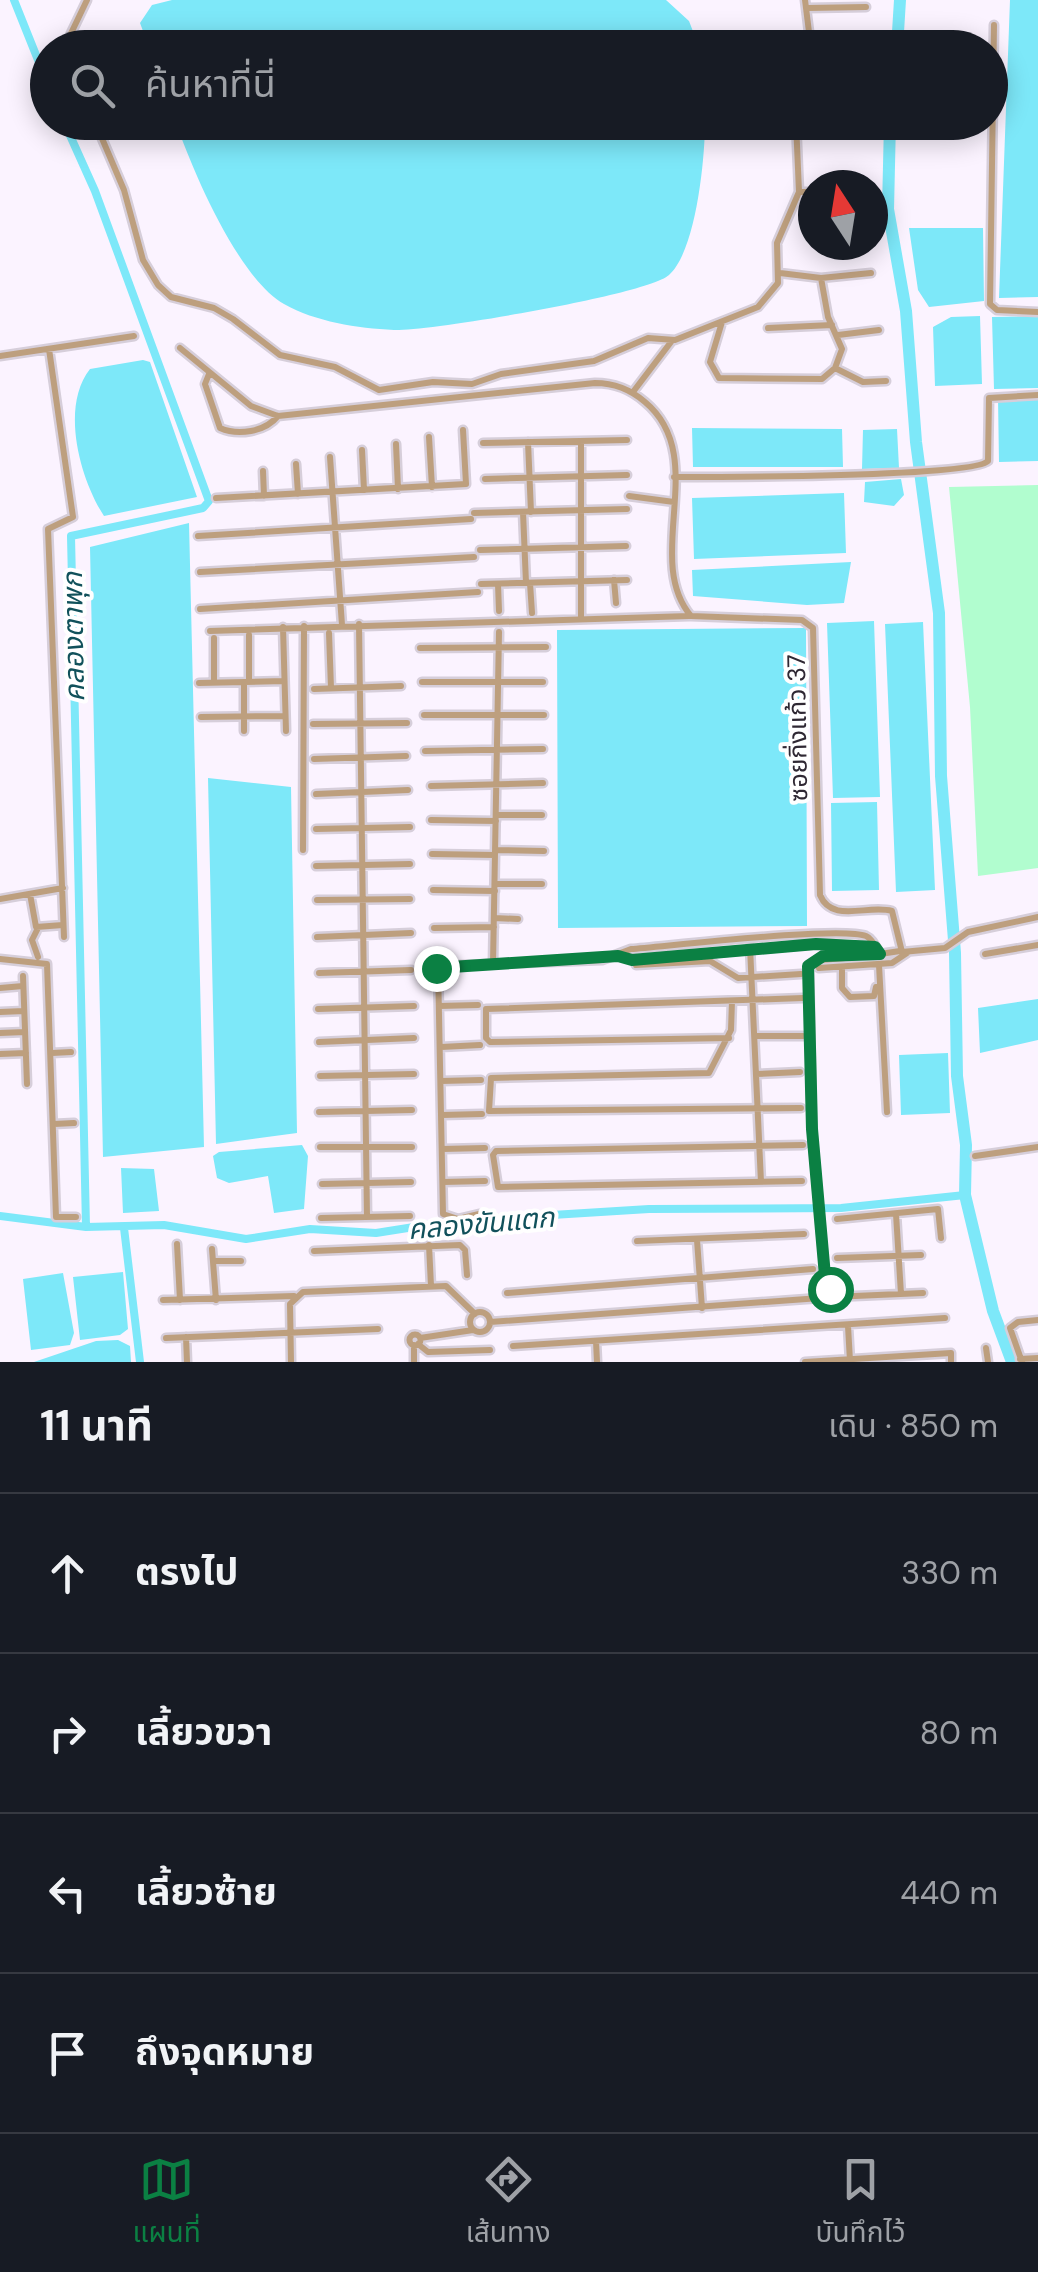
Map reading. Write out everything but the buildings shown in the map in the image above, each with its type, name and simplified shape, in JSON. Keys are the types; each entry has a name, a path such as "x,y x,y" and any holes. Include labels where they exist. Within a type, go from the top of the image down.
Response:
{"street":[{"path":"73,30 87,0"},
{"path":"810,30 807,4 866,6"},
{"path":"994,25 994,30"},
{"path":"103,140 124,190 143,260 158,285 171,297 214,308 280,355 334,367 379,390 432,382 472,384 517,372 594,361 648,338 671,341 758,307 778,283 778,243 798,194"},
{"path":"797,140 798,170"},
{"path":"992,140 990,304 996,310 1038,312"},
{"path":"780,273 821,278 871,273"},
{"path":"722,322 710,362 719,378 815,381 835,368 842,351 821,278"},
{"path":"768,328 832,325"},
{"path":"838,335 879,330"},
{"path":"0,356 134,336"},
{"path":"633,392 671,341"},
{"path":"48,348 73,517 48,529 64,937"},
{"path":"180,348 251,406 278,416 595,382 633,392 670,428 674,443 675,583 680,602 691,616"},
{"path":"835,368 863,382 886,381"},
{"path":"209,374 205,384 220,428 236,434 268,425 278,416"},
{"path":"674,477 885,475 984,466 988,460 988,398 1038,395"},
{"path":"216,498 467,482 463,430"},
{"path":"429,437 432,487"},
{"path":"483,443 627,440"},
{"path":"581,441 581,617"},
{"path":"528,442 530,478 525,548 532,612"},
{"path":"396,444 398,488"},
{"path":"362,450 364,490"},
{"path":"330,456 342,625"},
{"path":"296,464 298,494"},
{"path":"264,470 264,496"},
{"path":"484,478 627,475"},
{"path":"629,496 674,502"},
{"path":"198,536 527,512 626,510"},
{"path":"480,550 626,546"},
{"path":"200,572 474,557"},
{"path":"614,580 616,603"},
{"path":"200,609 498,584 626,580"},
{"path":"498,584 499,610"},
{"path":"214,682 212,634 304,626 691,616"},
{"name":"ซอยกิ่งแก้ว 37","path":"691,616 802,620 813,628 820,895 834,912 892,911 904,951"},
{"path":"359,624 368,1217"},
{"path":"303,850 304,626"},
{"path":"283,627 286,731"},
{"path":"493,964 499,632"},
{"path":"329,633 330,688"},
{"path":"244,731 249,636"},
{"path":"420,648 546,647"},
{"path":"199,683 284,682"},
{"path":"422,682 544,682"},
{"path":"314,689 401,686"},
{"path":"424,715 544,715"},
{"path":"201,716 285,716"},
{"path":"313,724 407,723"},
{"path":"426,751 544,749"},
{"path":"314,758 406,756"},
{"path":"431,786 543,784"},
{"path":"316,794 408,790"},
{"path":"431,820 542,816"},
{"path":"316,830 410,827"},
{"path":"432,854 544,850"},
{"path":"316,866 410,864"},
{"path":"433,890 542,884"},
{"path":"0,899 62,888"},
{"path":"30,894 39,927 32,940 38,957"},
{"path":"317,900 410,898"},
{"path":"618,956 631,949 816,940 877,950 944,948 963,934 1038,917"},
{"path":"434,928 518,919"},
{"path":"39,927 64,926"},
{"path":"317,936 410,933"},
{"path":"688,945 688,955"},
{"path":"479,1214 458,1220 444,1216 438,966 618,956 632,960 750,945"},
{"path":"750,945 761,1182"},
{"path":"985,954 1038,945"},
{"path":"877,950 850,963 841,984 846,994 874,996 877,965"},
{"path":"832,1297 826,1287 821,1194 812,1129 808,966 898,962 904,951"},
{"path":"0,959 47,964 56,1217 76,1217"},
{"path":"636,965 710,961 732,976 801,974"},
{"path":"877,965 886,1112"},
{"path":"319,972 410,970"},
{"path":"23,976 27,1084"},
{"path":"0,988 23,986"},
{"path":"728,1038 490,1042 486,1009 803,998"},
{"path":"732,1001 728,1038 712,1071 491,1078 489,1111 800,1108"},
{"path":"438,1006 478,1005"},
{"path":"318,1008 414,1006"},
{"path":"0,1012 24,1010"},
{"path":"0,1033 25,1032"},
{"path":"755,1036 804,1036"},
{"path":"319,1042 414,1038"},
{"path":"440,1047 480,1045"},
{"path":"52,1053 72,1052"},
{"path":"0,1054 26,1053"},
{"path":"756,1074 800,1072"},
{"path":"320,1076 414,1074"},
{"path":"441,1082 481,1080"},
{"path":"319,1112 412,1110"},
{"path":"442,1116 482,1114"},
{"path":"54,1124 74,1123"},
{"path":"802,1144 496,1151 494,1184 802,1181"},
{"path":"320,1147 412,1147"},
{"path":"976,1156 1038,1147"},
{"path":"442,1149 484,1148"},
{"path":"443,1182 485,1181"},
{"path":"322,1184 411,1182"},
{"path":"837,1219 938,1209 941,1238"},
{"path":"896,1214 901,1294"},
{"path":"321,1218 410,1216"},
{"path":"636,1242 804,1234"},
{"path":"697,1240 702,1308"},
{"path":"177,1244 180,1300"},
{"path":"428,1245 431,1286"},
{"path":"314,1251 464,1246 466,1275"},
{"path":"212,1250 216,1300"},
{"path":"837,1258 921,1255"},
{"path":"215,1261 241,1261"},
{"path":"506,1293 812,1269"},
{"path":"163,1300 431,1286 454,1290 475,1314 484,1314 490,1322"},
{"path":"820,1298 819,1292 826,1287"},
{"path":"490,1322 924,1293"},
{"path":"292,1362 289,1307 294,1296"},
{"path":"473,1330 470,1322 475,1314"},
{"path":"513,1346 945,1318"},
{"path":"1038,1320 1011,1326 1021,1360 1038,1358"},
{"path":"417,1342 485,1331 490,1322"},
{"path":"848,1326 850,1360"},
{"path":"166,1338 378,1329"},
{"path":"186,1336 188,1362"},
{"path":"596,1341 596,1362"},
{"path":"417,1342 428,1352 490,1350"},
{"path":"414,1362 417,1342"},
{"path":"986,1348 988,1362"},
{"path":"805,1362 951,1353 952,1362"}],"green space":[{"path":"1038,485 1038,868 978,876 970,707 949,487"}],"water":[{"path":"172,0 666,0 689,21 692,30 143,30 140,23 152,5"},
{"path":"1010,0 1038,0 1038,297 999,298 1005,140 1008,140"},
{"path":"183,140 704,140 692,226 686,246 669,275 582,301 415,329 351,326 323,320 284,304 250,272 234,248"},
{"path":"909,228 983,228 984,301 929,307 918,290"},
{"path":"980,316 982,384 935,386 933,327 951,317"},
{"path":"1038,316 1038,388 994,389 992,317"},
{"path":"150,362 197,497 104,516 81,463 76,403 90,369"},
{"path":"998,398 1038,398 1038,461 999,462"},
{"path":"692,428 842,429 843,467 693,467"},
{"path":"897,429 899,468 862,469 863,430"},
{"path":"901,479 904,495 894,506 864,502 865,482"},
{"path":"844,493 846,553 694,559 692,498"},
{"path":"189,523 204,1147 103,1157 90,547"},
{"path":"851,562 844,603 807,605 693,596 692,570"},
{"path":"874,621 880,797 833,798 827,623"},
{"path":"923,622 935,890 896,892 885,624"},
{"path":"806,628 807,926 558,928 557,630"},
{"path":"208,778 291,787 297,1133 216,1144"},
{"path":"877,802 879,890 832,891 831,803"},
{"path":"1038,999 1038,1040 980,1053 978,1008"},
{"path":"948,1053 950,1113 901,1115 899,1055"},
{"path":"302,1145 308,1156 304,1209 274,1213 268,1176 229,1183 217,1178 213,1156 219,1152"},
{"path":"121,1168 154,1169 159,1211 123,1213"},
{"path":"123,1272 128,1329 120,1335 80,1340 73,1277"},
{"path":"63,1273 74,1333 70,1345 31,1350 23,1279"},
{"path":"118,1340 130,1346 131,1362 34,1362 96,1341"}],"waterway":[{"name":"คลองตาพุก","path":"14,0 30,40"},
{"path":"898,30 900,0"},
{"name":"คลองตาพุก","path":"72,140 95,191 209,501 203,508 71,536 86,1227"},
{"path":"890,140 888,209 906,311 916,442 939,613 941,776 955,953 957,1076 966,1145 965,1195 993,1311 1012,1362"},
{"name":"คลองขันแตก","path":"0,1216 86,1227 164,1225 246,1239 310,1229 376,1233 433,1224 456,1230 520,1217 649,1209 841,1208 965,1195"},
{"path":"124,1228 140,1362"}],"route":[{"path":"436,968 618,956 632,960 816,944 875,947 880,954 823,956 808,966 812,1129 821,1194 826,1287 830,1289"}]}
